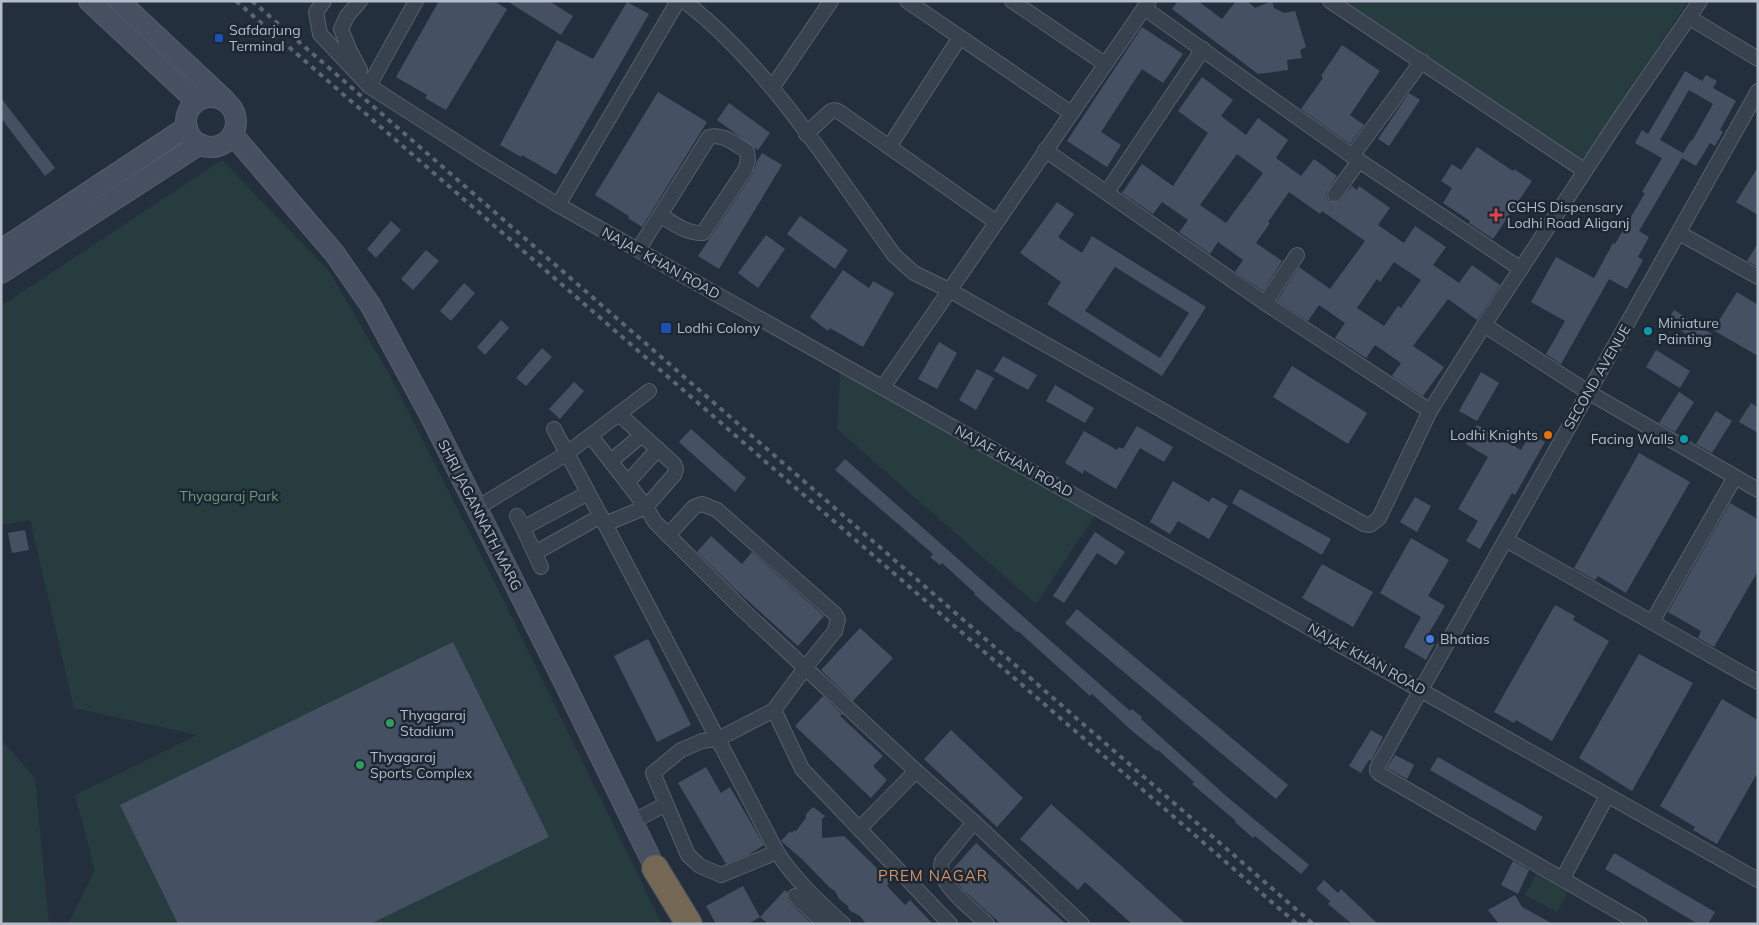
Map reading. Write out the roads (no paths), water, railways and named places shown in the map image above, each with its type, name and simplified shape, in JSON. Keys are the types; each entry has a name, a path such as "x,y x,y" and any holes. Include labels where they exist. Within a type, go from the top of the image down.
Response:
{"highway":[{"path":"655,868 689,924"}],"street":[{"path":"88,1 196,101"},
{"path":"119,1 227,101 236,114 237,123 233,135 227,142 209,147 193,139 187,127 186,118 196,101 209,96 227,101"},
{"name":"NAJAF KHAN ROAD","path":"324,1 316,12 320,34 369,86 486,161 558,205 1758,880"},
{"path":"360,1 348,16 341,29 349,49 369,86"},
{"path":"369,86 416,1"},
{"path":"558,205 678,1"},
{"path":"684,1 706,18 772,88 894,255 914,273 949,290 1364,524 1370,525 1378,518 1430,411 1484,325 1585,170 1700,1"},
{"path":"772,88 831,1"},
{"path":"907,1 1071,113"},
{"path":"1012,1 1105,64"},
{"path":"1330,1 1585,170"},
{"path":"883,387 1147,4 1203,49 1355,159 1521,269"},
{"path":"1690,18 1758,59"},
{"path":"889,147 960,37"},
{"path":"1107,192 1203,49"},
{"path":"1335,194 1355,159 1422,61"},
{"name":"SECOND AVENUE","path":"1563,878 1377,771 1379,764 1758,91"},
{"path":"806,134 834,110 996,222"},
{"path":"1,250 187,127"},
{"name":"SHRI JAGANNATH MARG","path":"233,135 335,254 356,283 431,417 681,924"},
{"path":"638,250 709,137 717,135 747,151 748,160 745,170 703,232 695,233 660,216"},
{"path":"1,273 200,144"},
{"path":"1045,150 1265,302 1430,411"},
{"path":"1678,233 1758,277"},
{"path":"1265,302 1297,255"},
{"path":"1484,325 1588,392 1758,490"},
{"path":"477,508 566,454 649,391"},
{"path":"535,553 603,520 646,507 674,475 676,469 674,464 619,414"},
{"path":"554,429 777,852 801,885 843,924"},
{"path":"611,461 642,435"},
{"path":"592,436 646,507 655,522 744,611 1082,924"},
{"path":"627,482 658,449"},
{"path":"1652,622 1735,476"},
{"path":"541,567 520,522 588,493"},
{"path":"668,535 694,507 702,504 717,510 835,614 838,619 835,631 774,710 718,739 702,741 681,750 653,773 688,854 700,866 721,875 777,852"},
{"path":"1506,540 1758,682"},
{"path":"774,710 802,769 950,924"},
{"path":"859,830 916,771"},
{"path":"1607,796 1563,878 1640,924"},
{"path":"632,822 666,804"},
{"path":"974,822 942,861 940,867 946,885 987,924"},
{"path":"795,896 825,924"}],"railway":[{"path":"236,1 1297,924"},
{"path":"252,1 1313,924"}],"place":[{"name":"Safdarjung Terminal","path":"219,38"},
{"name":"CGHS Dispensary Lodhi Road Aliganj","path":"1496,215"},
{"name":"Lodhi Colony","path":"666,328"},
{"name":"Miniature Painting","path":"1648,331"},
{"name":"Lodhi Knights","path":"1548,435"},
{"name":"Facing Walls","path":"1684,439"},
{"name":"Bhatias","path":"1430,639"},
{"name":"Thyagaraj Stadium","path":"390,723"},
{"name":"Thyagaraj Sports Complex","path":"360,765"}],"district":[{"name":"PREM NAGAR","path":"933,875"}],"park label":[{"name":"Thyagaraj Park","path":"229,496"}]}
